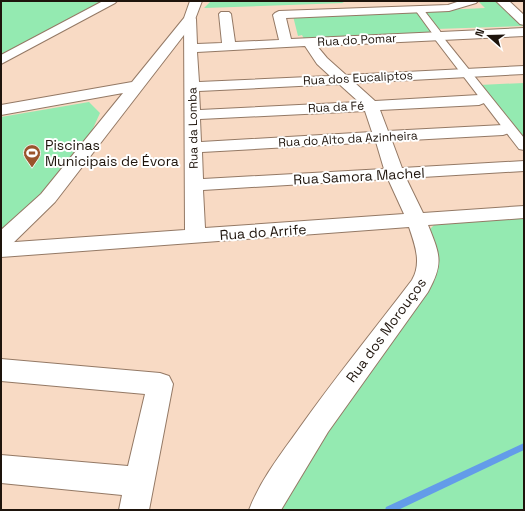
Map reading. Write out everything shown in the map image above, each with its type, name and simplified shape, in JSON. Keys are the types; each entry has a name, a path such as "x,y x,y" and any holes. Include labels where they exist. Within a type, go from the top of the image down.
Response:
{"street":[{"path":"1,60 112,1"},
{"path":"1,242 48,198 190,18 196,1"},
{"path":"286,44 279,15 449,8 472,1"},
{"path":"502,1 524,21"},
{"path":"420,11 447,49 524,146"},
{"path":"225,14 229,47"},
{"name":"Rua da Lomba","path":"190,18 196,57 192,87 195,237"},
{"name":"Rua do Pomar","path":"196,57 229,47 437,34 524,32"},
{"name":"Rua dos Morouços","path":"264,510 280,481 357,369 420,286 426,273 428,256 417,221 395,174 370,105 318,56 310,42"},
{"path":"432,50 463,49"},
{"path":"302,56 333,55"},
{"name":"Rua dos Eucaliptos","path":"192,87 524,70"},
{"path":"1,110 137,86"},
{"name":"Rua da Fé","path":"192,115 479,100"},
{"name":"Rua do Alto da Azinheira","path":"193,147 503,130"},
{"name":"Rua Samora Machel","path":"194,185 524,166"},
{"name":"Rua do Arrife","path":"1,250 417,221 524,212"},
{"path":"1,370 160,384 134,510"},
{"path":"1,469 140,482"}],"green space":[{"path":"1,1 104,1 1,55"},
{"path":"211,1 340,1 344,3 204,8"},
{"path":"495,1 523,26 436,29 422,11 485,8 479,2"},
{"path":"418,11 434,33 304,39 302,35 298,36 293,16"},
{"path":"524,83 524,140 479,85"},
{"name":"Piscinas Municipais de Évora","path":"89,102 100,113 90,135 35,200 1,230 1,117"},
{"path":"524,218 524,510 276,510 300,466 429,285 429,230 435,224"}],"waterway":[{"path":"389,510 524,446"}],"place":[{"name":"Piscinas Municipais de Évora","path":"32,168"}]}
